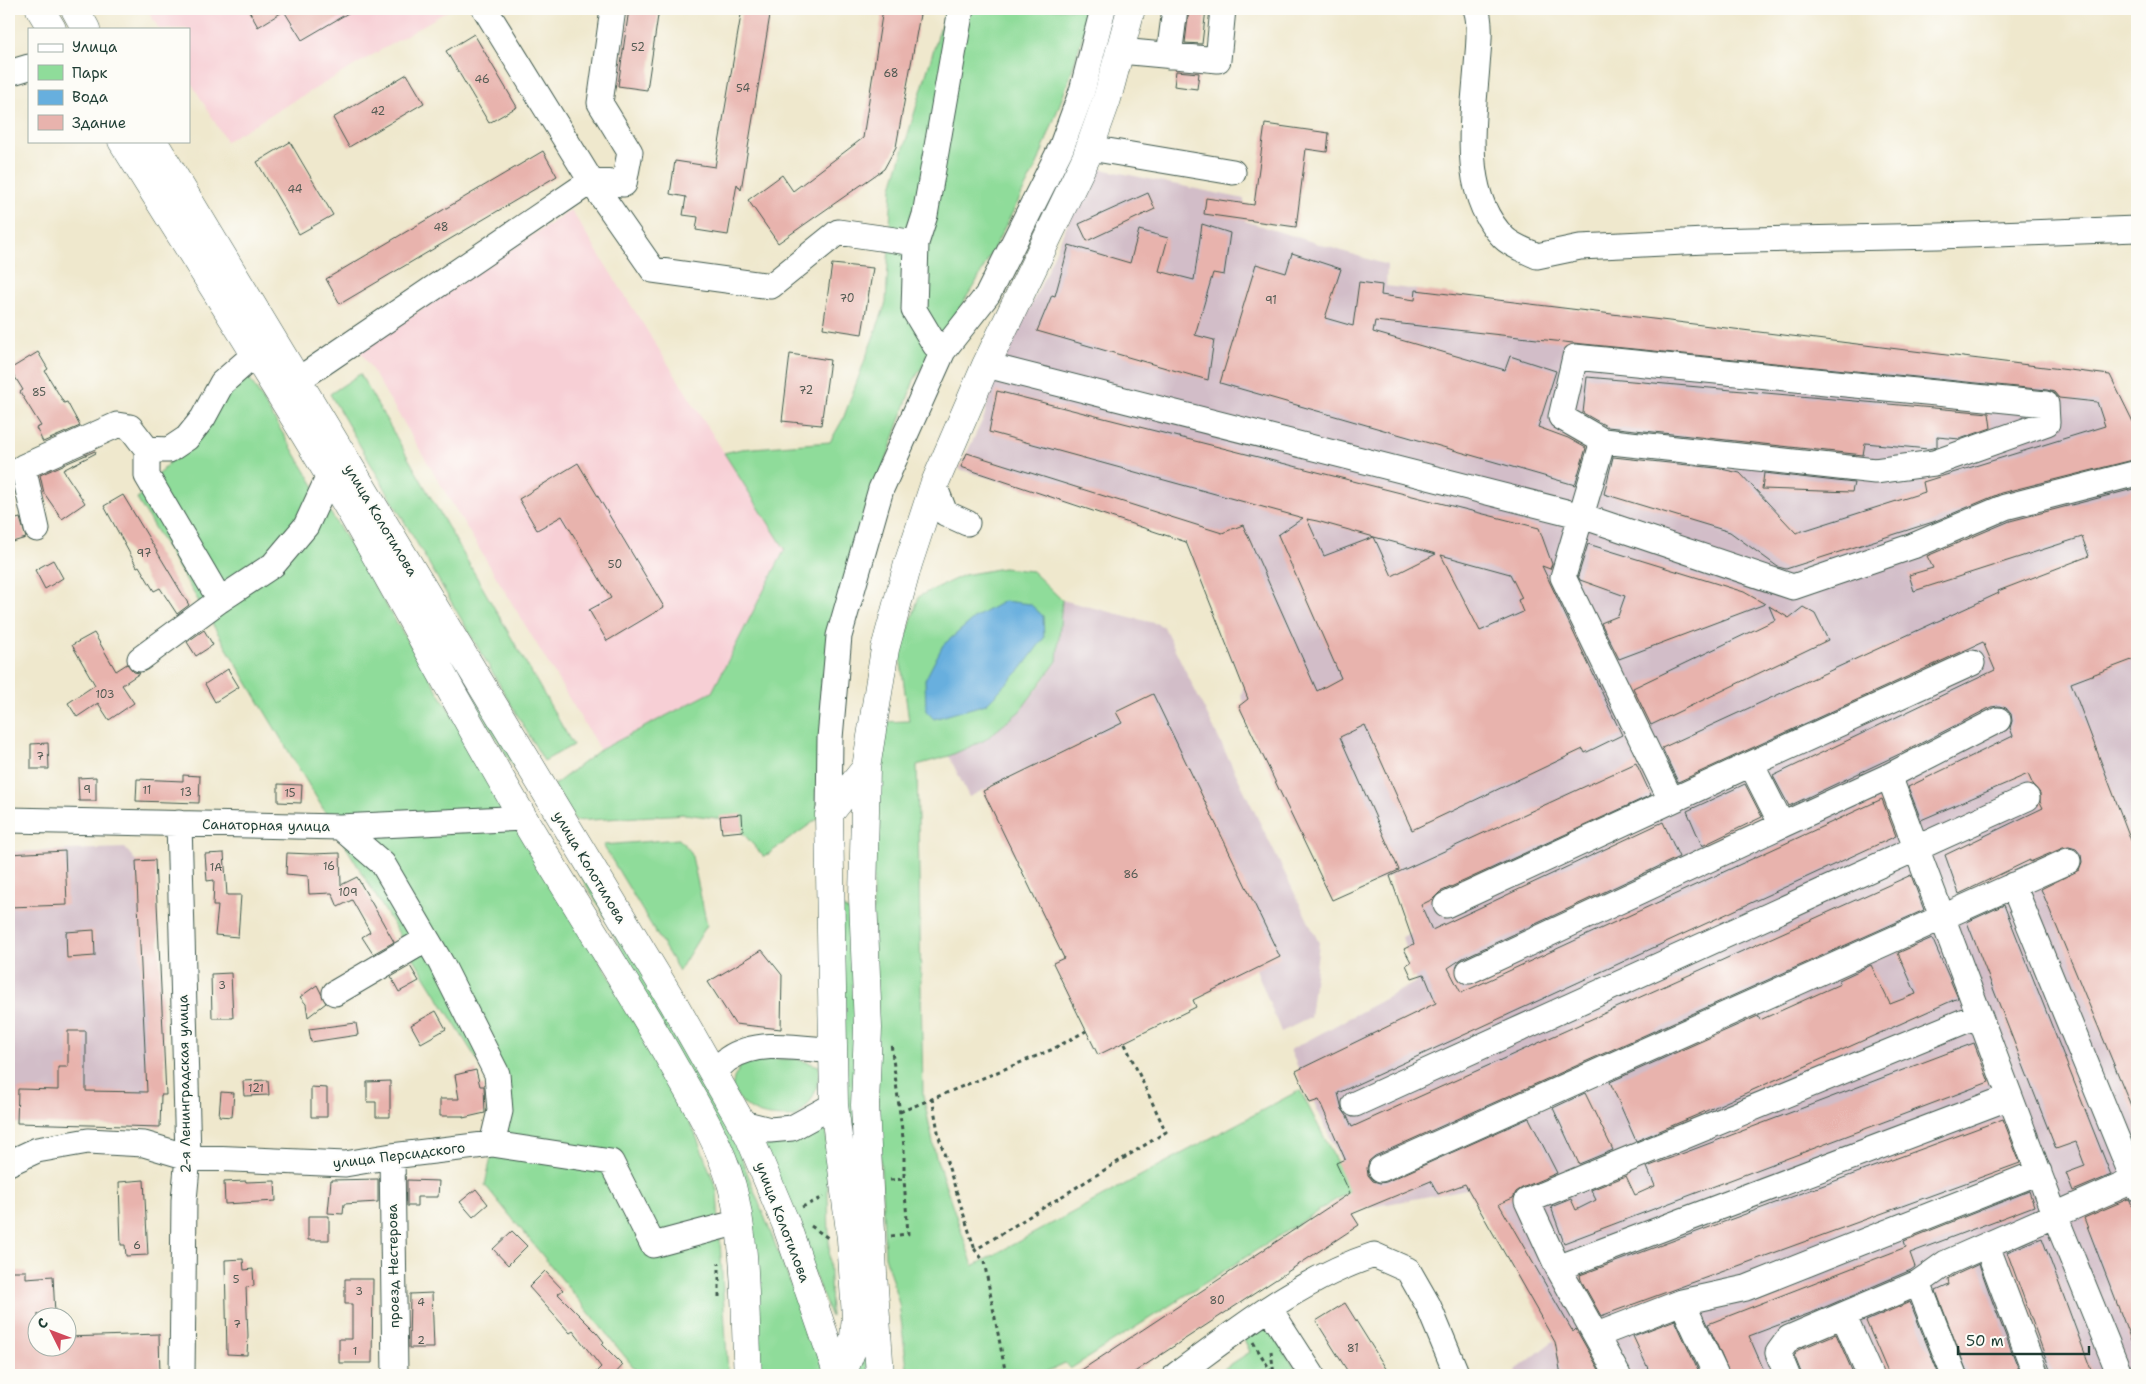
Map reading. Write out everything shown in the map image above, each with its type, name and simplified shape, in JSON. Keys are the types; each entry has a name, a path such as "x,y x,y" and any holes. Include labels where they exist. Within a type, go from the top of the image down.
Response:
{"main road":[{"path":"40,9 51,28"},
{"path":"75,9 85,28"},
{"path":"880,1375 865,1105 868,1028 863,897 866,768 885,649 908,564 934,485 986,365 1090,148 1107,99 1132,9"},
{"name":"улица Колотилова","path":"123,142 254,355 287,386 669,996 749,1136 786,1224 840,1375"},
{"name":"улица Колотилова","path":"155,142 287,386 329,476 524,818 662,1043 717,1146 731,1185 739,1222 746,1280 745,1333 748,1375"},
{"path":"840,1375 853,1347 856,1317 851,1239 834,1105 829,814 866,768"}],"street":[{"path":"485,9 591,181 653,270 771,286 838,232 916,243"},
{"path":"287,386 591,181 624,184 630,152 600,102 613,9"},
{"path":"943,351 935,344 914,310 916,243 925,215 961,9"},
{"path":"829,814 830,738 839,636 881,489 943,351 988,294 1061,148 1082,91 1103,9"},
{"path":"1169,56 1175,9"},
{"path":"1120,51 1218,60 1224,9"},
{"path":"1476,9 1478,43 1472,135 1476,186 1488,218 1505,239 1537,256 1580,247 1705,241 2137,229"},
{"path":"9,73 28,67"},
{"path":"1090,148 1233,172"},
{"path":"147,450 169,450 186,438 203,418 222,383 254,355"},
{"path":"1575,356 2046,404 2047,423 1934,463 1875,471 1604,441 1561,417 1575,356"},
{"path":"986,365 1582,516 1793,587 1913,546 2005,506 2137,473"},
{"path":"37,529 23,468 117,424 130,427 147,450 148,476 220,600"},
{"path":"1604,441 1563,577 1671,800"},
{"path":"140,659 220,600 273,565 306,526 329,476"},
{"path":"934,485 946,513 967,523"},
{"path":"1446,905 1972,663"},
{"path":"1469,971 1889,776 1998,720"},
{"path":"1751,764 1782,825"},
{"path":"1889,776 2038,1172 2120,1375"},
{"path":"1355,1104 1917,850 2027,798"},
{"name":"Санаторная улица","path":"9,820 340,827 524,818"},
{"name":"2-я Ленинградская улица","path":"179,823 188,1157 184,1200 182,1375"},
{"path":"340,827 383,864 428,939 497,1074 500,1111 492,1144"},
{"path":"1381,1169 2068,861"},
{"path":"1787,1375 1778,1353 1789,1338 1918,1283 1946,1263 2136,1182 2013,885"},
{"path":"335,993 428,939"},
{"path":"1618,1375 1558,1268 1527,1201 1979,1015"},
{"path":"714,1074 726,1060 742,1052 776,1046 832,1051"},
{"path":"1558,1268 2010,1097"},
{"path":"742,1123 770,1130 792,1128 834,1105"},
{"name":"улица Персидского","path":"9,1163 37,1150 88,1141 144,1144 188,1157 345,1164 392,1156 492,1144 611,1162 653,1245 739,1222"},
{"name":"проезд Нестерова","path":"392,1156 395,1375"},
{"path":"1597,1335 1682,1302 1746,1288 2038,1172"},
{"path":"1987,1246 2036,1375"},
{"path":"1176,1375 1269,1308 1344,1265 1374,1255 1408,1270 1428,1306 1457,1375"},
{"path":"1918,1283 1954,1375"},
{"path":"1682,1302 1716,1375"},
{"path":"1269,1308 1312,1375"},
{"path":"1843,1315 1870,1375"}],"path":[{"path":"900,1112 1051,1050 1086,1032"},
{"path":"975,1250 1166,1132 1124,1042"},
{"path":"932,1098 939,1137 975,1250 984,1261 1006,1375"},
{"path":"1244,1326 1274,1375"}],"shaded area":[{"path":"147,9 451,9 226,141 190,81 190,28 158,28"},
{"path":"1092,167 1244,199 1245,221 1387,265 1386,286 2111,377 2137,430 2137,1375 1517,1375 1515,1371 1558,1337 1472,1188 1366,1208 1351,1183 1290,1050 1416,982 1402,937 1416,931 1396,873 1338,897 1241,696 1246,677 1189,538 959,469 984,417 992,384 1040,287"},
{"path":"571,210 785,549 712,692 600,750 360,350"},
{"path":"1062,600 1164,627 1319,943 1310,1018 1281,1032 1256,969 1280,957 1153,695 1116,711 1122,723 969,797 949,756 985,739 1020,711 1041,684 1057,661"},
{"path":"125,848 136,861 155,860 166,1095 161,1096 160,1127 9,1123 9,852"}],"green space":[{"path":"946,9 1091,9 1070,77 1037,165 978,279 914,380 859,538 819,818 764,857 731,820 685,814 575,821 554,785 600,750 712,692 785,549 724,453 741,449 830,442 843,419 886,303 892,187"},
{"path":"247,374 619,992 695,1133 717,1190 728,1375 640,1375 485,1185 503,1101 364,877 137,499"},
{"path":"360,374 573,745 544,761 330,394"},
{"path":"295,410 629,941 732,1134 824,1369 820,1375 755,1375 747,1219 666,1039 599,906"},
{"path":"1003,568 1032,571 1062,600 1057,661 1020,711 985,740 949,756 917,765 923,1095 936,1157 973,1266 1300,1090 1351,1190 1070,1369 1065,1363 1039,1375 908,1375 899,1304 885,1256 873,1004 873,864 882,722 909,721 900,656 919,596 964,575"},
{"path":"679,839 691,852 707,925 679,971 603,845"},
{"path":"841,907 851,912 869,1375 849,1375"},
{"path":"759,1059 797,1059 819,1066 818,1082 814,1095 807,1106 796,1117 776,1117 760,1114 745,1105 732,1089 734,1078 743,1062"},
{"path":"826,1119 831,1317 760,1136"},
{"path":"1265,1323 1300,1375 1214,1375 1250,1352 1243,1337"}],"water":[{"path":"1004,601 1030,604 1043,616 1044,638 1021,669 986,704 934,719 926,711 925,680 943,645 976,617"}],"building":[{"path":"248,9 355,9 302,40 284,11 258,27"},
{"path":"629,9 659,9 647,90 618,86"},
{"path":"742,9 771,9 741,190 737,184 728,235 696,230 698,217 683,215 686,197 670,194 675,161 715,167"},
{"path":"883,9 921,9 896,147 884,169 778,243 748,200 782,175 793,191 863,138"},
{"path":"1189,9 1206,9 1202,44 1185,43"},
{"path":"474,34 517,107 489,123 446,51"},
{"path":"1176,71 1199,73 1197,89 1174,86"},
{"path":"407,74 424,103 349,147 333,118"},
{"path":"1265,124 1329,133 1327,152 1306,149 1296,227 1204,214 1206,198 1254,205"},
{"path":"290,142 333,215 299,234 257,162"},
{"path":"543,151 557,176 340,304 326,279"},
{"path":"1148,193 1155,209 1087,241 1079,224"},
{"path":"1202,224 1230,233 1224,275 1213,273 1195,335 1214,340 1208,380 1037,331 1052,295 1055,296 1069,245 1130,263 1139,230 1168,238 1159,271 1194,280"},
{"path":"1292,253 1341,269 1325,318 1353,326 1359,282 1382,285 1381,295 1415,300 1416,290 2110,375 2137,430 2137,459 2001,493 1933,522 1786,569 1778,567 1730,532 1604,494 1613,457 1716,468 1740,473 1796,533 1925,492 1923,482 2105,426 2097,402 2059,398 2054,392 2047,390 1573,343 1375,321 1373,332 1505,370 1510,356 1556,371 1538,427 1568,438 1586,448 1575,485 1220,383 1256,264 1286,273"},
{"path":"832,264 873,268 862,334 823,328"},
{"path":"38,352 48,369 45,371 64,403 67,402 80,426 43,442 36,428 41,426 20,392 23,390 10,369"},
{"path":"790,354 830,360 821,425 782,421"},
{"path":"1587,377 1989,413 1991,428 1960,439 1937,437 1937,447 1928,449 1865,443 1863,455 1608,427 1583,413"},
{"path":"997,391 1539,528 1552,564 1550,569 1542,566 1622,735 1585,753 1583,749 1412,830 1365,725 1340,737 1399,870 1332,900 1239,706 1248,699 1186,542 961,467 967,453 1222,533 1243,525 1317,691 1341,678 1278,535 1303,518 989,432","holes":["1307,519 1374,537 1324,556","1374,537 1436,554 1392,576","1441,555 1510,574 1522,598 1518,600 1523,612 1480,631"]},
{"path":"95,451 96,453 63,470 85,503 62,519 44,493 40,475"},
{"path":"578,463 664,607 607,641 589,610 611,598 562,516 537,530 519,499"},
{"path":"1764,473 1854,483 1852,492 1762,489"},
{"path":"2137,488 2137,575 2132,577 2137,589 2137,658 2071,683 2137,856 2137,1120 2041,889 2079,870 2082,862 2081,855 2076,849 2063,848 2030,862 2030,860 1959,894 1945,855 2043,808 2040,802 2040,793 2033,785 2028,774 1921,820 1908,787 2013,736 2010,728 2011,714 2006,708 1999,706 1991,707 1906,751 1789,806 1773,776 1995,670 1983,642 1678,782 1662,748 1999,593 1998,591 2089,556 2082,537 1914,591 1909,575 1933,568 1927,556 2010,521"},
{"path":"123,495 189,605 177,614 160,588 154,591 139,566 137,567 104,506"},
{"path":"20,518 26,538 9,543 9,521"},
{"path":"1588,544 1744,592 1765,604 1619,659 1601,623 1618,616 1625,596 1580,580 1578,576"},
{"path":"53,560 63,578 45,589 35,570"},
{"path":"1769,606 1789,618 1803,607 1815,614 1828,640 1651,725 1633,688 1775,620"},
{"path":"204,630 213,645 196,656 187,642"},
{"path":"94,633 116,671 127,664 134,672 140,673 122,685 134,703 109,720 98,703 77,717 68,703 95,685 72,645"},
{"path":"228,669 239,687 215,702 205,684"},
{"path":"1153,694 1280,957 1193,1000 1196,1007 1098,1055 1053,963 1064,958 983,791 1122,723 1116,712"},
{"path":"48,743 49,769 31,769 31,744"},
{"path":"1636,763 1651,795 1440,892 1433,899 1421,905 1432,930 1663,822 1679,857 1463,958 1448,968 1461,993 1882,799 1896,836 1338,1093 1342,1109 1352,1127 1911,875 1924,910 1375,1156 1369,1161 1368,1175 1373,1181 1386,1182 1529,1118 1557,1173 1522,1188 1516,1192 1513,1198 1499,1204 1573,1332 1576,1329 1602,1375 1561,1375 1555,1342 1465,1184 1438,1194 1431,1181 1352,1214 1359,1225 1130,1375 1074,1375 1350,1193 1336,1163 1345,1159 1319,1100 1310,1103 1296,1071 1436,1003 1424,974 1412,978 1406,965 1411,962 1404,949 1414,944 1390,876"},
{"path":"183,775 200,776 199,803 136,801 137,779 183,781"},
{"path":"96,777 96,801 79,801 78,778"},
{"path":"278,784 302,785 301,803 278,802"},
{"path":"1745,784 1762,817 1702,846 1687,811"},
{"path":"742,814 743,831 722,833 720,816"},
{"path":"65,851 67,905 9,907 9,854"},
{"path":"224,853 227,895 241,895 238,937 215,935 218,906 213,906 214,880 207,881 205,854"},
{"path":"287,853 340,853 341,885 357,877 394,942 373,954 362,937 370,932 352,900 338,907 332,893 309,894 308,876 286,874"},
{"path":"155,860 166,1095 161,1095 160,1127 17,1123 18,1089 58,1090 58,1067 68,1067 68,1031 86,1031 86,1091 147,1092 136,861"},
{"path":"2004,905 2111,1175 2073,1191 2066,1173 2085,1166 2076,1142 2056,1149 1967,922"},
{"path":"94,930 95,956 67,958 66,932"},
{"path":"1932,938 1958,998 1636,1141 1610,1082 1758,1016 1760,1020 1840,984 1839,980 1871,965 1890,1004 1916,994 1898,953"},
{"path":"762,950 782,975 781,1029 735,1024 708,982"},
{"path":"410,966 419,981 399,992 391,977"},
{"path":"231,973 233,1018 212,1018 211,974"},
{"path":"317,985 326,1003 308,1017 306,1004 300,997"},
{"path":"436,1011 446,1029 421,1043 411,1025"},
{"path":"356,1023 358,1035 311,1042 309,1029"},
{"path":"1974,1043 1989,1082 1564,1243 1551,1207 1571,1199 1576,1210 1596,1200 1591,1190 1626,1176 1635,1195 1655,1186 1647,1167"},
{"path":"476,1070 480,1086 484,1086 485,1113 463,1118 463,1116 440,1116 440,1099 459,1099 455,1075"},
{"path":"268,1080 269,1095 244,1096 243,1081"},
{"path":"390,1081 390,1117 376,1117 376,1102 367,1102 367,1082"},
{"path":"311,1087 327,1088 327,1117 311,1117"},
{"path":"221,1092 234,1093 232,1117 219,1116"},
{"path":"1585,1093 1613,1150 1579,1164 1553,1108"},
{"path":"2003,1119 2020,1163 1601,1316 1581,1280 1580,1275"},
{"path":"378,1179 378,1202 344,1204 343,1214 328,1213 331,1180"},
{"path":"144,1180 148,1255 126,1256 125,1245 121,1245 119,1182"},
{"path":"407,1180 439,1181 438,1197 417,1197 417,1206 407,1206"},
{"path":"275,1181 276,1201 225,1204 224,1182"},
{"path":"476,1189 488,1204 473,1217 460,1202"},
{"path":"2029,1191 2034,1206 1910,1253 1915,1267 1911,1270 1816,1311 1749,1336 1766,1375 1730,1375 1708,1324 1906,1247 1904,1241"},
{"path":"2128,1199 2137,1220 2136,1353 2084,1218"},
{"path":"308,1216 329,1216 329,1240 308,1240"},
{"path":"512,1231 527,1246 508,1265 493,1249"},
{"path":"2042,1238 2093,1375 2052,1375 2007,1252"},
{"path":"243,1259 244,1270 253,1269 254,1286 246,1287 247,1355 227,1354 225,1260"},
{"path":"1979,1264 2021,1375 1968,1375 1936,1291 1949,1285 1948,1280 1953,1276"},
{"path":"9,1271 26,1271 26,1278 53,1276 55,1306 28,1306 28,1356 78,1356 78,1337 159,1334 160,1375 9,1375"},
{"path":"545,1271 563,1290 558,1294 597,1333 604,1342 602,1344 623,1365 614,1375 593,1375 601,1367 573,1331 570,1333 529,1287"},
{"path":"345,1279 373,1279 372,1363 339,1363 339,1339 352,1339 352,1304 345,1304"},
{"path":"432,1293 434,1348 409,1348 410,1294"},
{"path":"1910,1302 1939,1375 1889,1375 1866,1321"},
{"path":"1345,1303 1390,1375 1350,1375 1316,1321"},
{"path":"1675,1320 1700,1375 1651,1375 1633,1336"},
{"path":"1836,1334 1854,1375 1802,1375 1794,1355 1798,1350"}]}
